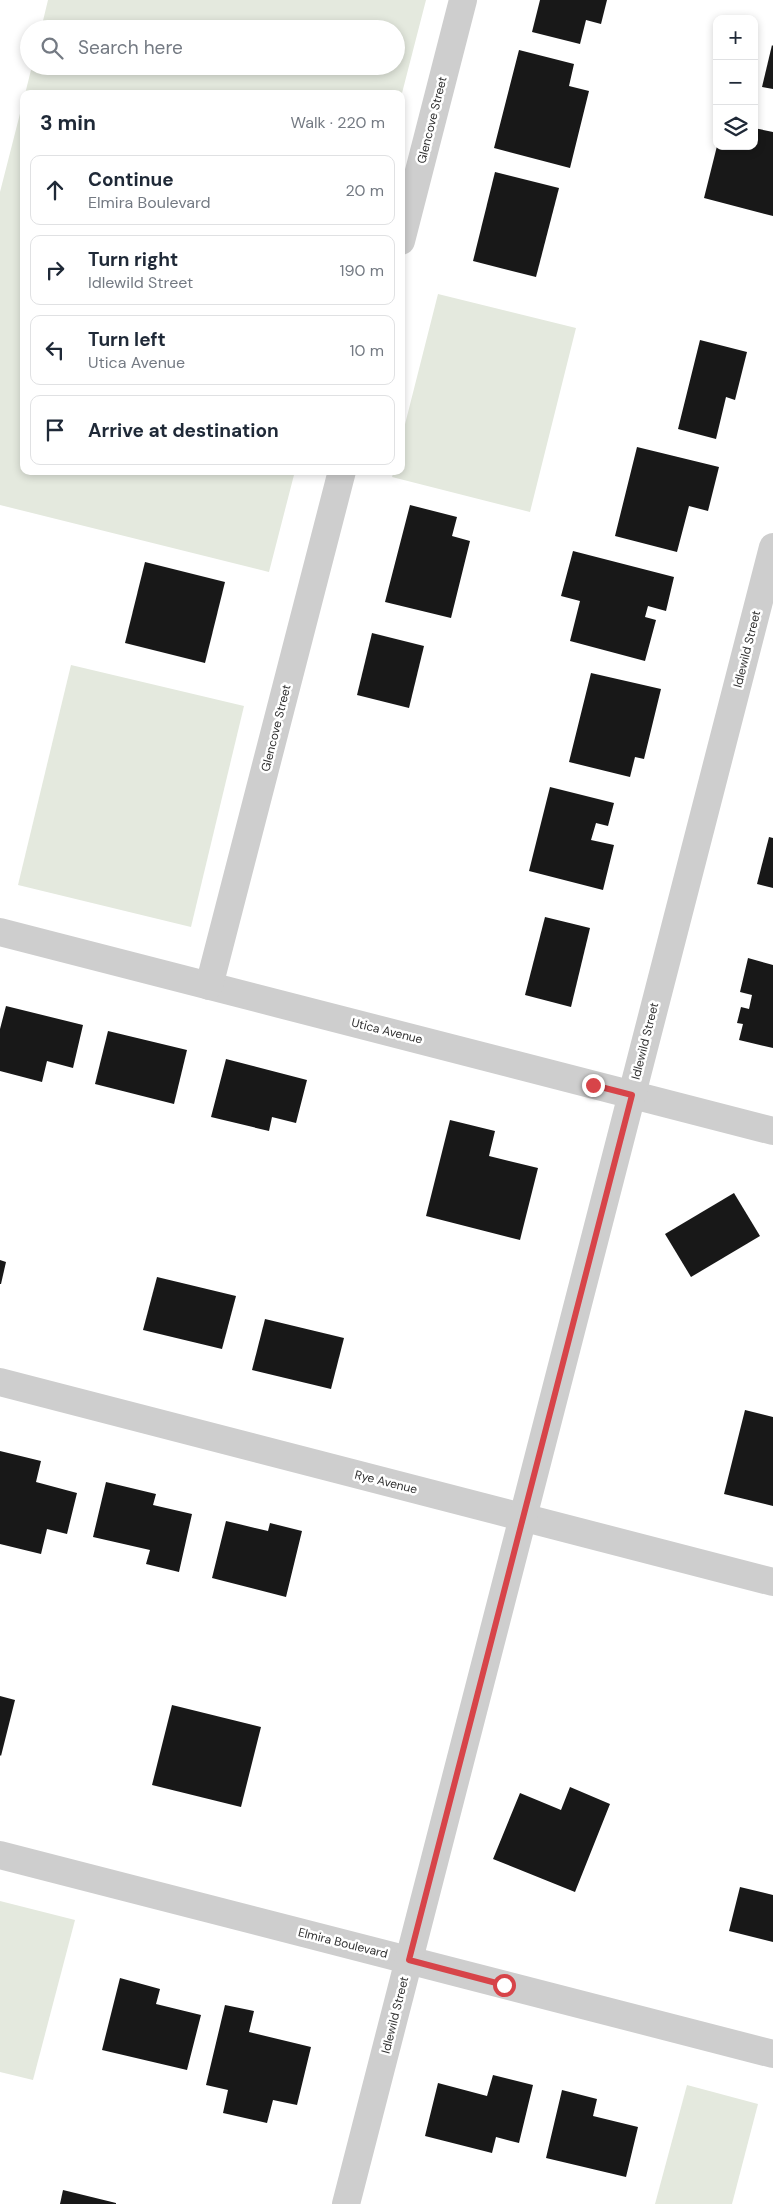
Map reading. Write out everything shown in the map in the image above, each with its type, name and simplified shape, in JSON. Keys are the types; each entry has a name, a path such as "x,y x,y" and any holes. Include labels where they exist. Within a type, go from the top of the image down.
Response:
{"street":[{"name":"Glencove Street","path":"405,225 463,0"},
{"name":"Glencove Street","path":"209,986 341,475"},
{"name":"Idlewild Street","path":"346,2204 773,547"},
{"name":"Utica Avenue","path":"0,932 773,1131"},
{"name":"Rye Avenue","path":"0,1382 773,1582"},
{"name":"Elmira Boulevard","path":"0,1855 773,2054"}],"shaded area":[{"path":"48,0 426,0 403,90 26,90 30,75 405,75 405,20 43,20"},
{"path":"20,114 20,475 294,475 269,572 0,505 0,192"},
{"path":"438,294 576,328 530,512 392,477 393,475 405,475 405,424"},
{"path":"71,665 244,706 191,927 18,885"},
{"path":"0,1901 75,1920 33,2080 0,2072"},
{"path":"687,2085 758,2104 732,2204 655,2204"}],"building":[{"path":"540,0 607,0 601,24 586,20 580,44 532,32"},
{"path":"773,46 773,89 762,87"},
{"path":"519,50 574,64 569,86 589,91 570,168 494,148"},
{"path":"758,129 773,132 773,216 704,198 716,150 758,150"},
{"path":"495,172 559,188 536,277 473,261"},
{"path":"700,340 747,352 735,400 726,397 716,439 678,429"},
{"path":"637,447 719,467 708,511 689,506 677,552 615,536"},
{"path":"410,505 457,517 452,536 470,541 451,618 385,602"},
{"path":"573,551 674,577 666,611 648,606 645,617 656,620 645,661 570,641 580,601 561,596"},
{"path":"145,562 225,582 205,663 125,643"},
{"path":"372,633 424,646 409,708 357,695"},
{"path":"591,673 661,689 644,759 635,757 630,777 569,762"},
{"path":"550,787 614,803 608,826 596,823 591,840 614,845 603,890 529,871"},
{"path":"769,837 773,838 773,888 757,884"},
{"path":"545,917 590,928 571,1007 525,995"},
{"path":"748,958 773,965 773,1048 739,1040 743,1024 737,1023 741,1007 749,1009 752,995 740,992"},
{"path":"6,1006 83,1025 73,1068 47,1061 42,1082 0,1071 0,1029"},
{"path":"108,1031 187,1050 174,1104 95,1084"},
{"path":"226,1059 307,1080 296,1123 272,1117 269,1131 211,1117"},
{"path":"450,1120 495,1131 489,1156 538,1168 520,1240 426,1216"},
{"path":"734,1193 760,1236 691,1277 665,1234"},
{"path":"0,1260 6,1262 1,1284 0,1284"},
{"path":"157,1277 236,1296 222,1349 143,1330"},
{"path":"265,1319 344,1338 331,1389 252,1370"},
{"path":"745,1410 773,1417 773,1506 724,1494"},
{"path":"0,1451 41,1461 36,1482 77,1493 67,1534 47,1529 41,1554 0,1544"},
{"path":"106,1482 156,1494 153,1505 192,1514 179,1572 146,1564 150,1550 93,1537"},
{"path":"226,1521 268,1531 270,1523 302,1531 286,1597 212,1578"},
{"path":"0,1696 15,1700 1,1756 0,1755"},
{"path":"172,1705 261,1727 241,1807 152,1785"},
{"path":"570,1787 610,1804 575,1892 493,1859 520,1793 561,1810"},
{"path":"740,1887 773,1895 773,1942 729,1931"},
{"path":"120,1978 160,1989 156,2004 201,2015 187,2070 102,2050"},
{"path":"225,2005 254,2011 249,2032 311,2047 297,2105 273,2100 267,2123 223,2113 228,2090 206,2085"},
{"path":"493,2075 533,2085 519,2143 496,2137 492,2153 425,2136 438,2083 487,2096"},
{"path":"562,2090 597,2099 593,2116 638,2127 626,2177 546,2158"},
{"path":"63,2190 116,2203 116,2204 60,2204"}],"route":[{"path":"504,1985 409,1960 632,1095 593,1085"}]}
